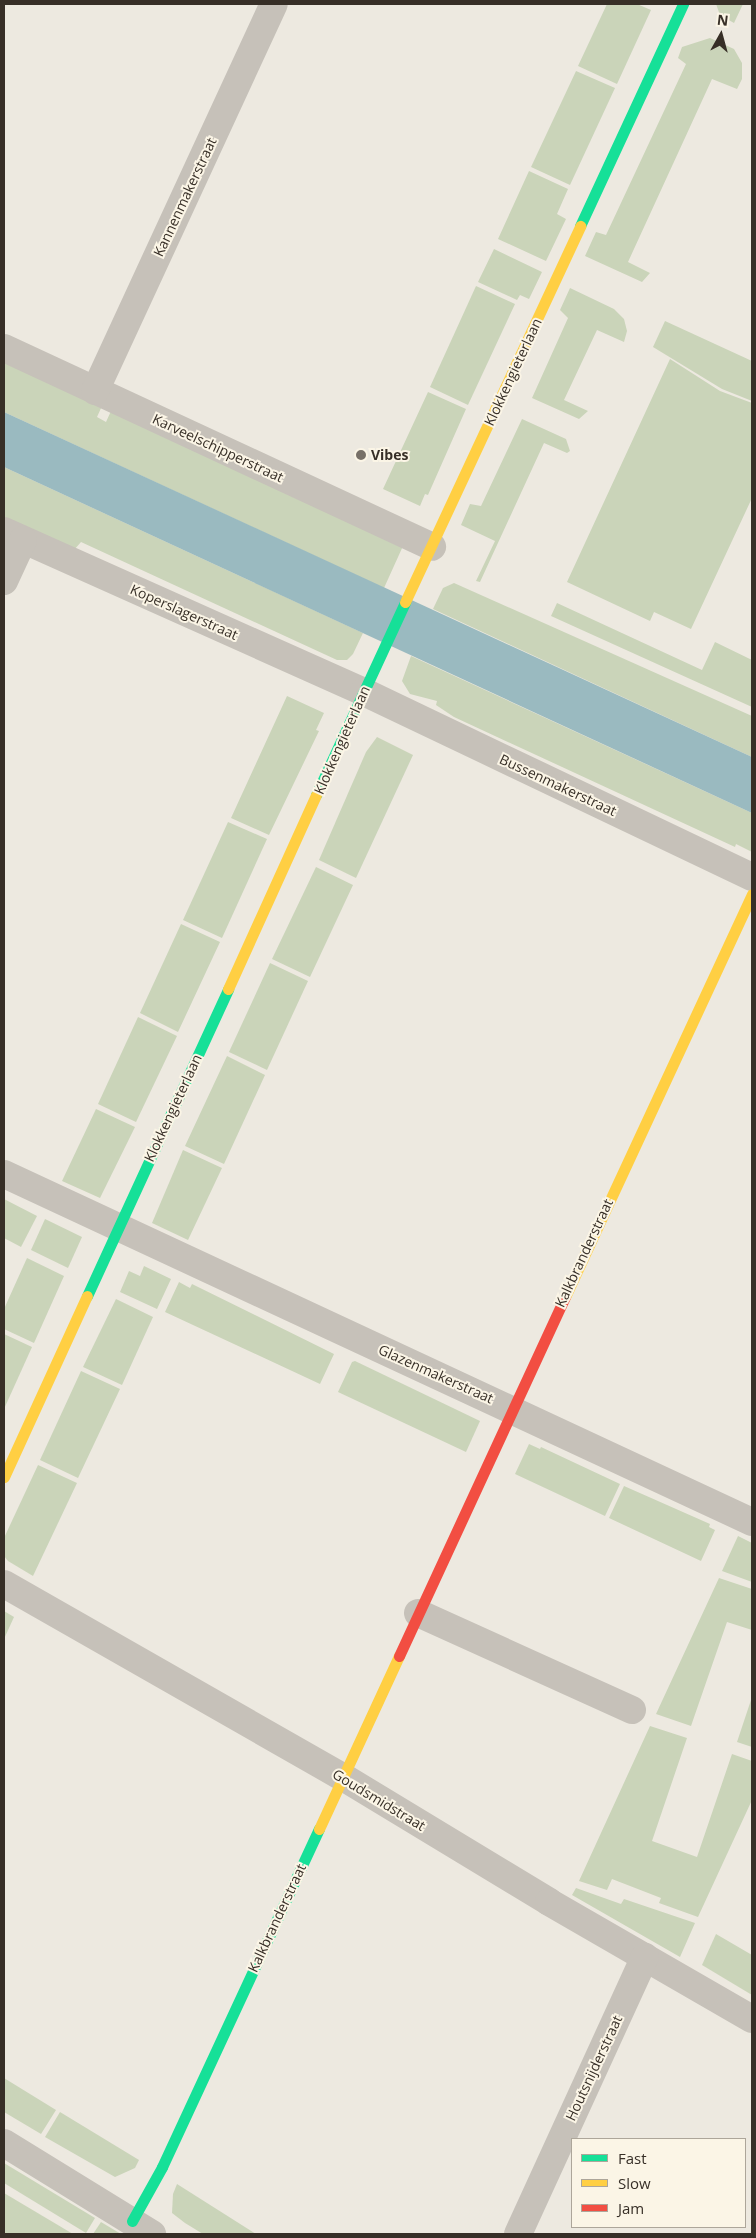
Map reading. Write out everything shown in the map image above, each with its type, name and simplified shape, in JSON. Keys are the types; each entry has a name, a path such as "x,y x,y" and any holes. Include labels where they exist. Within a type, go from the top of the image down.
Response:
{"street":[{"name":"Kannenmakerstraat","path":"95,391 274,4"},
{"name":"Klokkengieterlaan","path":"4,1477 368,681 420,574 683,4"},
{"name":"Karveelschipperstraat","path":"4,348 432,547"},
{"path":"4,581 13,535"},
{"name":"Koperslagerstraat","path":"13,535 368,681"},
{"name":"Bussenmakerstraat","path":"368,681 752,877"},
{"name":"Kalkbranderstraat","path":"142,2228 162,2167 343,1777 511,1408 752,894"},
{"name":"Glazenmakerstraat","path":"4,1174 511,1408 752,1522"},
{"name":"Goudsmidstraat","path":"4,1584 343,1777 644,1957 752,2019"},
{"path":"418,1613 632,1710"},
{"name":"Houtsnijderstraat","path":"518,2234 644,1957"},
{"path":"4,2143 142,2228"}],"green space":[{"path":"607,4 637,4 651,10 617,84 578,66"},
{"path":"716,4 743,4 734,23 720,15"},
{"path":"710,38 734,49 742,63 742,79 737,89 712,79 628,262 650,273 642,282 585,256 596,232 606,235 686,64 678,58 682,47"},
{"path":"576,71 615,88 570,185 531,167"},
{"path":"529,171 568,189 557,214 566,219 546,261 498,239"},
{"path":"494,249 542,272 529,299 520,295 517,300 478,282"},
{"path":"476,286 515,304 468,405 430,387"},
{"path":"570,288 614,309 624,319 627,331 624,342 597,330 564,400 588,411 579,419 532,398 568,318 560,310"},
{"path":"665,321 752,361 752,401 722,389 653,347"},
{"path":"670,359 720,391 752,403 752,498 691,629 654,612 650,621 567,582"},
{"path":"4,361 102,406 97,417 106,422 111,411 403,546 384,588 4,412"},
{"path":"428,392 466,409 428,495 425,494 420,506 383,489"},
{"path":"522,419 566,439 570,451 567,453 544,443 480,582 476,581 495,541 461,525 470,504 481,506"},
{"path":"4,467 363,633 353,654 347,660 337,660 81,542 74,550 4,517"},
{"path":"454,583 752,716 752,757 433,609 443,588"},
{"path":"557,603 702,670 715,642 752,660 752,707 551,616"},
{"path":"411,656 752,813 752,852 736,844 735,847 454,717 436,705 437,701 410,694 402,681"},
{"path":"287,696 324,713 316,730 319,731 269,835 231,818"},
{"path":"377,737 413,755 356,878 319,860 366,752"},
{"path":"228,822 267,839 222,938 183,920"},
{"path":"316,867 353,885 310,977 272,959"},
{"path":"181,924 220,942 178,1032 140,1013"},
{"path":"270,963 308,981 267,1070 229,1052"},
{"path":"138,1017 177,1036 136,1122 98,1104"},
{"path":"227,1056 265,1075 224,1164 185,1146"},
{"path":"96,1109 135,1127 100,1198 62,1181"},
{"path":"183,1150 222,1168 188,1240 152,1223"},
{"path":"4,1199 37,1216 21,1247 4,1238"},
{"path":"45,1219 82,1237 68,1268 31,1250"},
{"path":"27,1258 64,1276 34,1343 4,1329 4,1309"},
{"path":"144,1266 171,1279 157,1309 120,1292 129,1271 140,1276"},
{"path":"179,1282 190,1288 192,1284 334,1354 320,1384 165,1312"},
{"path":"116,1299 153,1317 122,1385 83,1367"},
{"path":"4,1334 32,1347 4,1409"},
{"path":"355,1361 480,1421 466,1452 338,1392 352,1362"},
{"path":"81,1371 120,1389 78,1478 40,1460"},
{"path":"529,1444 540,1449 541,1447 620,1484 605,1516 515,1474"},
{"path":"38,1465 77,1483 33,1576 8,1561 4,1556 4,1538"},
{"path":"624,1486 710,1524 709,1527 715,1530 701,1561 609,1518"},
{"path":"738,1536 752,1543 752,1582 722,1571"},
{"path":"719,1578 752,1589 752,1630 727,1622 691,1726 656,1714"},
{"path":"4,1611 14,1617 4,1639"},
{"path":"752,1697 752,1747 737,1742"},
{"path":"650,1726 687,1738 652,1841 697,1857 732,1754 752,1761 752,1800 698,1917 659,1903 661,1898 612,1879 607,1890 579,1881"},
{"path":"576,1888 621,1904 624,1899 695,1923 680,1957 572,1895"},
{"path":"716,1934 752,1955 752,1995 702,1965"},
{"path":"4,2078 56,2110 41,2134 4,2112"},
{"path":"60,2112 139,2160 135,2168 115,2177 45,2137"},
{"path":"4,2163 95,2218 86,2233 4,2183"},
{"path":"177,2184 256,2234 203,2234 185,2223 172,2213 173,2194"},
{"path":"4,2193 73,2234 4,2234"},
{"path":"101,2222 121,2234 93,2234"}],"water":[{"path":"4,412 752,757 752,813 4,467"}],"traffic: fast":[{"path":"580,226 683,4"},
{"path":"316,795 405,602"},
{"path":"87,1296 228,989"},
{"path":"132,2221 162,2167 319,1829"}],"traffic: slow":[{"path":"405,602 580,226"},
{"path":"228,989 316,795"},
{"path":"565,1297 752,894"},
{"path":"4,1477 87,1296"},
{"path":"319,1829 399,1656"}],"traffic: jam":[{"path":"399,1656 565,1297"}],"place":[{"name":"Vibes","path":"361,455"}]}
